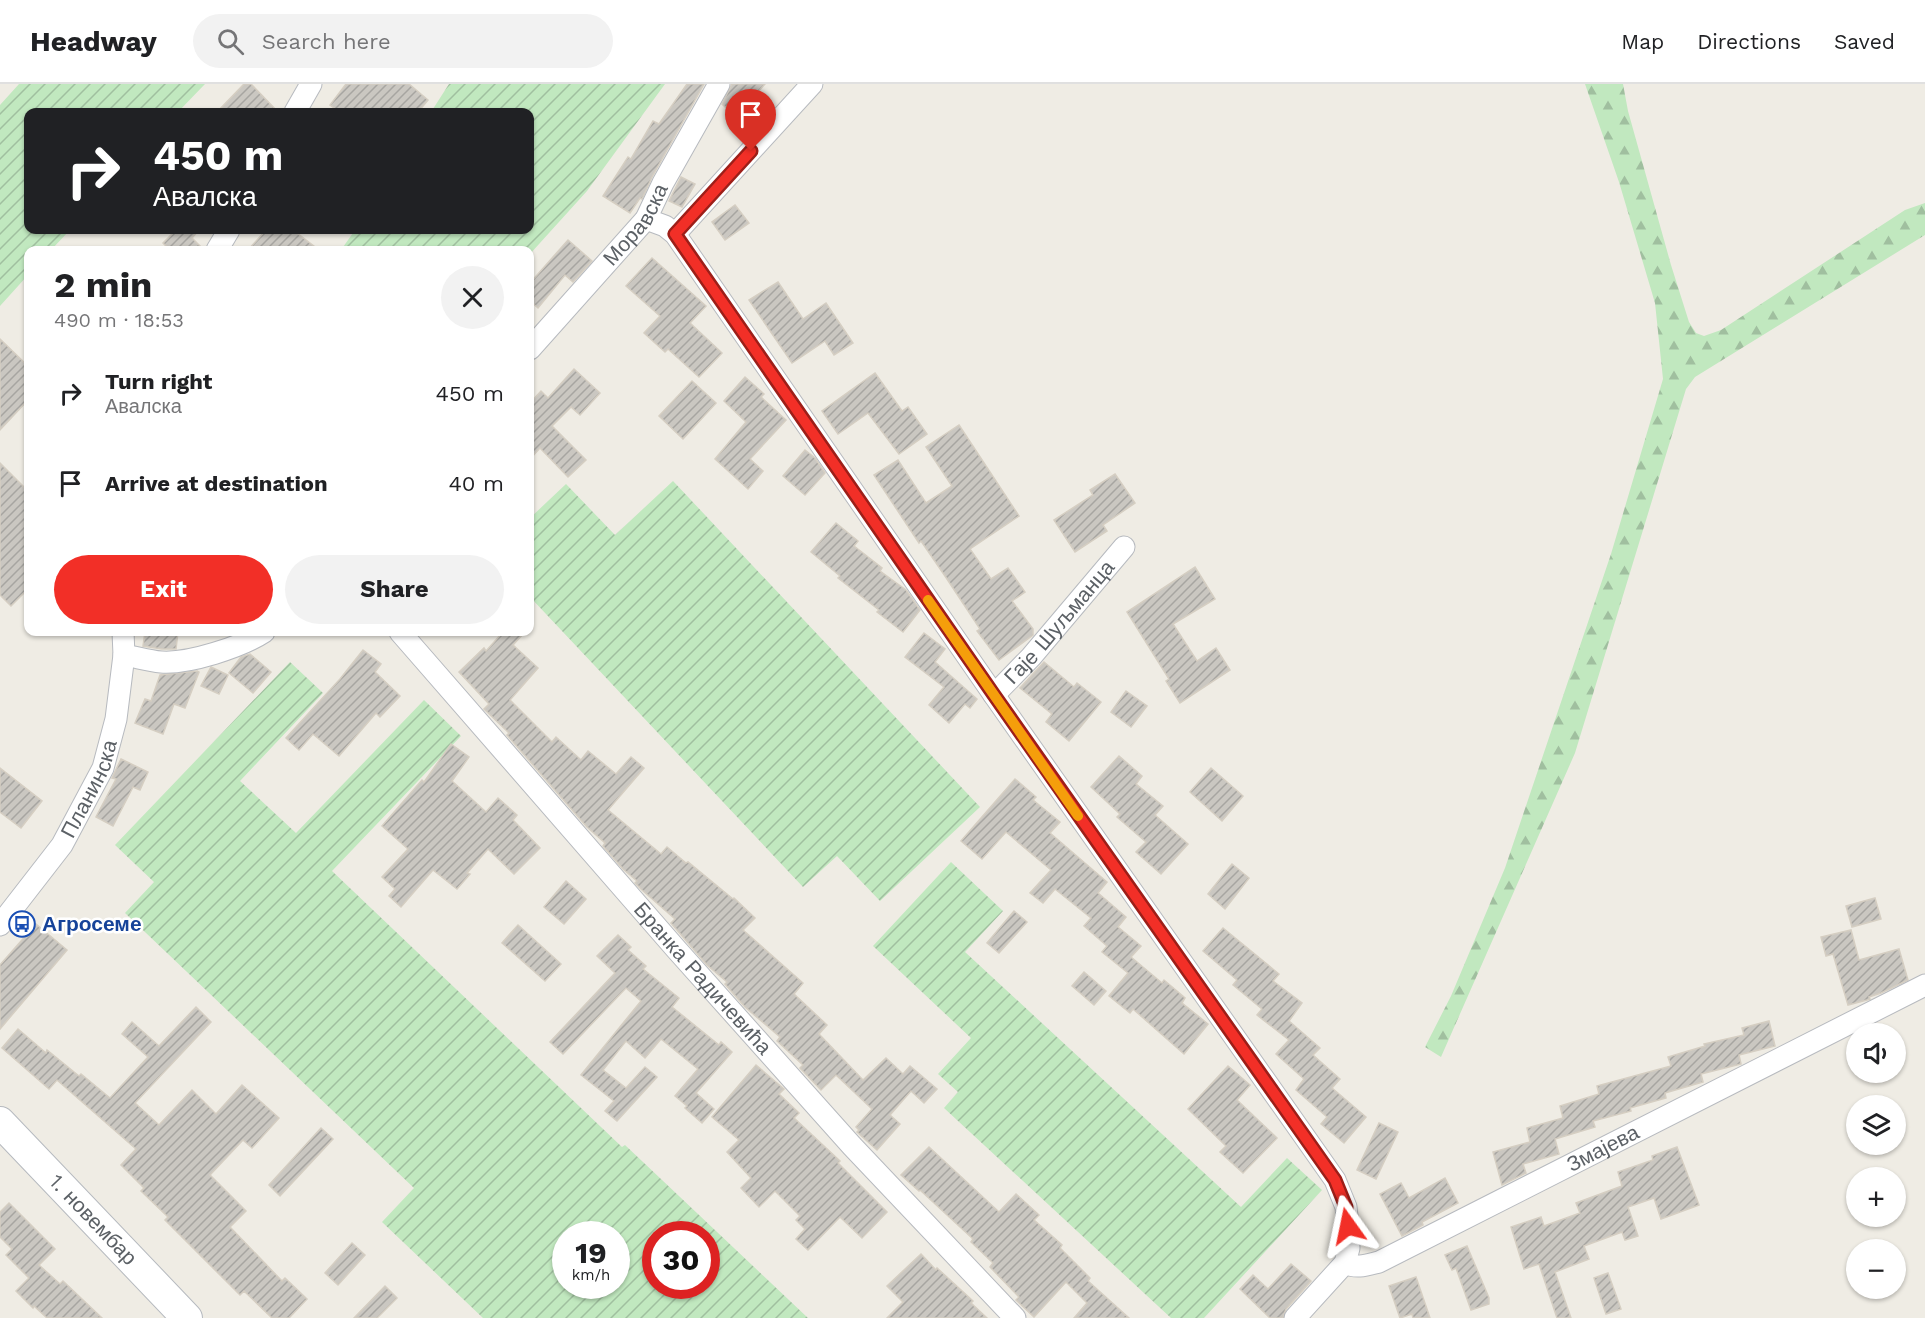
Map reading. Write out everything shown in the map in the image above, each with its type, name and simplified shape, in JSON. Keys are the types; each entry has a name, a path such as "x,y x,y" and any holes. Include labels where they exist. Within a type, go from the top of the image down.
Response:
{"main road":[{"name":"1. новембар","path":"0,1122 187,1318"}],"street":[{"path":"297,108 311,84"},
{"name":"Моравска","path":"534,345 646,219 663,183 719,84"},
{"path":"675,234 813,84"},
{"name":"Гаје Шуљманца","path":"646,219 664,226 675,234 994,695 1335,1180 1346,1207 1349,1248 1345,1263"},
{"name":"Гаје Шуљманца","path":"994,695 1031,657 1124,547"},
{"name":"Планинска","path":"0,925 62,845 103,768 116,719 124,655 123,636"},
{"path":"124,655 163,663 207,657 257,636"},
{"name":"Бранка Радичевића","path":"403,636 684,958 852,1146 1015,1318"},
{"name":"Змајева","path":"1345,1263 1362,1267 1379,1262 1925,985"},
{"path":"1295,1318 1345,1263"}],"green space":[{"path":"19,84 205,84 182,108 24,108 24,234 66,234 55,246 24,246 24,279 0,306 0,105"},
{"path":"449,84 665,84 587,191 534,250 534,246 344,246 352,234 534,234 534,108 434,108"},
{"path":"1585,84 1623,84 1628,111 1671,265 1689,322 1696,333 1704,336 1721,330 1905,210 1925,203 1925,235 1695,377 1686,389 1575,753 1441,1057 1425,1047 1451,996 1505,868 1611,554 1663,379 1655,303 1619,182"},
{"path":"673,481 980,807 880,901 837,856 803,887 534,601 534,514 566,484 615,535"},
{"path":"290,662 323,693 240,781 296,833 424,700 461,736 332,871 622,1147 625,1145 705,1221 642,1221 642,1299 720,1299 720,1235 808,1318 483,1318 382,1222 414,1188 125,913 154,882 115,845"},
{"path":"951,862 1003,911 965,952 1241,1207 1287,1158 1322,1190 1204,1318 1171,1318 944,1108 958,1092 938,1074 971,1038 873,946"}],"building":[{"path":"244,84 251,84 274,108 221,108"},
{"path":"346,84 409,84 428,100 421,108 334,108 330,105"},
{"path":"687,84 704,84 642,199 640,198 630,213 603,196 628,157 631,159 653,121 659,124"},
{"path":"732,84 765,84 736,117 722,104"},
{"path":"681,177 695,184 682,207 669,201"},
{"path":"735,205 749,223 725,240 712,222"},
{"path":"172,234 196,234 192,238 200,246 166,246 163,243"},
{"path":"262,234 298,234 314,246 252,246"},
{"path":"568,240 592,261 573,282 565,275 538,308 534,304 534,278"},
{"path":"652,258 706,306 690,323 722,353 699,377 668,349 665,352 644,333 660,316 626,286"},
{"path":"778,282 803,319 826,303 853,343 834,355 825,341 792,363 749,300"},
{"path":"0,339 24,362 24,404 0,430"},
{"path":"574,369 600,393 580,415 571,407 552,426 586,460 568,477 540,448 534,455 534,399 541,391 548,398"},
{"path":"875,373 902,411 908,407 927,434 899,454 868,413 838,434 822,411"},
{"path":"745,377 764,394 761,397 786,420 750,459 763,471 748,489 715,459 746,422 724,401"},
{"path":"692,381 716,403 683,439 659,416"},
{"path":"959,425 1019,516 970,549 991,579 1008,568 1025,592 1012,601 1033,629 1033,635 999,660 977,631 980,629 945,576 921,541 919,543 874,475 898,460 926,503 952,486 926,447"},
{"path":"805,450 815,458 825,473 805,495 783,476"},
{"path":"0,463 24,487 24,593 11,606 0,595"},
{"path":"1115,474 1135,503 1103,525 1107,531 1075,552 1054,520 1093,495 1090,490"},
{"path":"836,523 858,541 854,546 882,568 880,571 906,590 920,610 903,632 877,612 879,610 838,578 840,576 811,552"},
{"path":"1195,567 1215,599 1173,624 1197,661 1216,648 1230,670 1180,703 1166,681 1169,679 1127,612"},
{"path":"924,633 945,649 935,662 977,699 970,708 965,704 949,723 929,705 944,687 905,657"},
{"path":"144,636 178,636 176,649 143,646"},
{"path":"499,636 521,636 513,645 538,668 510,700 552,742 556,737 581,760 588,751 616,774 631,757 644,768 608,810 661,854 667,847 686,863 688,862 734,898 755,918 743,930 803,983 794,994 827,1025 819,1034 863,1080 886,1058 903,1074 910,1066 937,1089 924,1103 911,1091 890,1115 900,1124 877,1150 857,1132 859,1130 856,1127 872,1109 836,1075 821,1090 800,1068 803,1065 777,1041 780,1037 745,1007 725,984 727,982 707,965 671,923 675,919 635,883 637,881 603,846 605,843 587,827 507,735 509,733 484,709 489,704 459,672 484,648 486,651"},
{"path":"363,650 381,664 375,672 400,696 380,717 376,713 339,756 313,734 299,750 286,738"},
{"path":"250,654 271,672 253,693 229,673 241,657"},
{"path":"1044,662 1074,687 1077,683 1101,702 1069,741 1046,722 1052,714 1020,688"},
{"path":"211,667 228,675 219,694 201,686"},
{"path":"199,672 185,708 174,704 163,734 135,723 145,699 151,701 160,675"},
{"path":"1126,691 1147,706 1131,727 1111,712"},
{"path":"451,744 469,757 452,781 486,812 498,798 517,815 513,820 540,848 514,874 488,849 467,873 470,874 457,889 433,870 401,907 389,896 395,889 382,877 408,849 382,826 422,780 424,782"},
{"path":"1119,756 1142,776 1136,784 1163,806 1155,815 1188,844 1161,874 1136,852 1146,842 1117,817 1120,814 1091,787"},
{"path":"121,759 148,772 140,790 133,787 113,826 96,817 116,779 112,778"},
{"path":"0,768 42,801 21,828 0,812"},
{"path":"1211,768 1243,796 1222,821 1190,792"},
{"path":"1015,779 1036,797 1033,800 1060,822 1050,833 1107,882 1098,893 1126,917 1118,927 1141,946 1131,957 1162,983 1164,980 1185,998 1182,1003 1208,1024 1184,1054 1133,1009 1130,1013 1109,996 1128,973 1102,952 1107,946 1084,926 1091,918 1055,889 1043,903 1030,893 1051,870 1006,832 982,859 961,841"},
{"path":"1232,864 1249,878 1225,909 1208,894"},
{"path":"566,881 586,899 564,924 544,907"},
{"path":"1875,898 1881,919 1852,927 1846,906"},
{"path":"1014,911 1027,922 999,953 987,943"},
{"path":"36,924 67,950 0,1029 0,965"},
{"path":"518,925 561,964 545,981 502,943"},
{"path":"1223,928 1279,974 1273,981 1302,1003 1289,1021 1320,1048 1313,1055 1340,1079 1332,1088 1366,1117 1344,1143 1321,1124 1327,1117 1296,1090 1304,1079 1276,1054 1289,1040 1257,1015 1262,1009 1233,985 1237,980 1203,951"},
{"path":"1851,930 1859,960 1899,949 1908,980 1869,997 1870,999 1848,1005 1833,954 1826,956 1821,937"},
{"path":"618,935 631,947 628,950 646,966 643,969 679,998 672,1007 719,1045 721,1042 732,1052 696,1093 714,1109 702,1123 675,1096 698,1069 661,1039 645,1058 626,1041 603,1070 626,1088 645,1067 657,1077 617,1121 605,1111 614,1101 581,1075 641,1001 626,988 563,1054 550,1042 615,973 597,956"},
{"path":"1084,972 1106,991 1094,1005 1072,986"},
{"path":"196,1007 211,1022 135,1103 159,1125 192,1090 216,1114 242,1085 279,1118 252,1148 243,1140 210,1175 246,1211 230,1227 282,1281 285,1278 307,1299 289,1318 272,1318 244,1291 240,1295 165,1220 168,1217 141,1191 144,1188 121,1165 136,1149 57,1080 49,1089 2,1048 18,1029 46,1053 47,1050 110,1098 148,1057 122,1034 132,1022 159,1046"},
{"path":"1769,1021 1775,1046 1739,1055 1741,1064 1701,1074 1703,1082 1665,1093 1666,1098 1630,1108 1631,1111 1593,1121 1595,1127 1555,1139 1559,1154 1523,1164 1526,1173 1502,1185 1493,1152 1530,1142 1527,1128 1563,1118 1560,1106 1599,1094 1597,1086 1671,1066 1668,1057 1705,1046 1704,1044 1744,1035 1742,1028"},
{"path":"756,1065 784,1089 779,1094 799,1113 794,1118 840,1161 838,1163 887,1212 862,1238 840,1217 808,1250 796,1239 805,1229 796,1220 800,1216 775,1191 759,1207 741,1188 751,1178 727,1152 739,1140 712,1117"},
{"path":"1228,1066 1250,1085 1237,1100 1277,1138 1243,1173 1220,1152 1226,1146 1188,1109"},
{"path":"1379,1123 1398,1132 1376,1179 1357,1170"},
{"path":"321,1128 333,1139 280,1196 269,1185"},
{"path":"929,1147 999,1212 1016,1194 1039,1215 1034,1220 1062,1245 1060,1248 1090,1278 1088,1281 1129,1318 1074,1318 1087,1303 1066,1282 1034,1317 1016,1300 1019,1297 990,1267 993,1263 971,1242 973,1239 901,1175"},
{"path":"1677,1147 1699,1205 1661,1219 1654,1198 1628,1207 1638,1236 1625,1240 1622,1232 1584,1246 1589,1259 1555,1272 1571,1318 1557,1318 1539,1264 1524,1269 1511,1227 1541,1217 1544,1226 1580,1213 1576,1203 1622,1186 1618,1172 1653,1160 1652,1156"},
{"path":"1445,1178 1458,1203 1422,1222 1423,1225 1402,1236 1380,1194 1401,1183 1409,1198"},
{"path":"9,1203 55,1249 39,1265 60,1284 63,1281 102,1318 47,1318 16,1291 29,1278 6,1255 12,1249 0,1237 0,1212"},
{"path":"352,1243 365,1255 338,1285 325,1273"},
{"path":"1467,1246 1489,1298 1489,1304 1471,1310 1456,1268 1452,1270 1445,1255"},
{"path":"921,1254 936,1270 937,1268 973,1301 971,1303 987,1318 887,1318 903,1302 887,1286"},
{"path":"1291,1264 1311,1281 1286,1309 1283,1318 1270,1318 1240,1289 1253,1275 1268,1289"},
{"path":"1608,1273 1621,1309 1606,1314 1594,1278"},
{"path":"1416,1277 1430,1318 1413,1318 1412,1314 1400,1318 1389,1286"},
{"path":"385,1286 397,1298 377,1318 354,1318"}],"slow traffic":[{"path":"928,600 1078,816"}],"place":[{"name":"Агросеме","path":"22,924"}],"route":[{"path":"751,151 675,234 994,695 1335,1180 1346,1207 1348,1226"}]}
